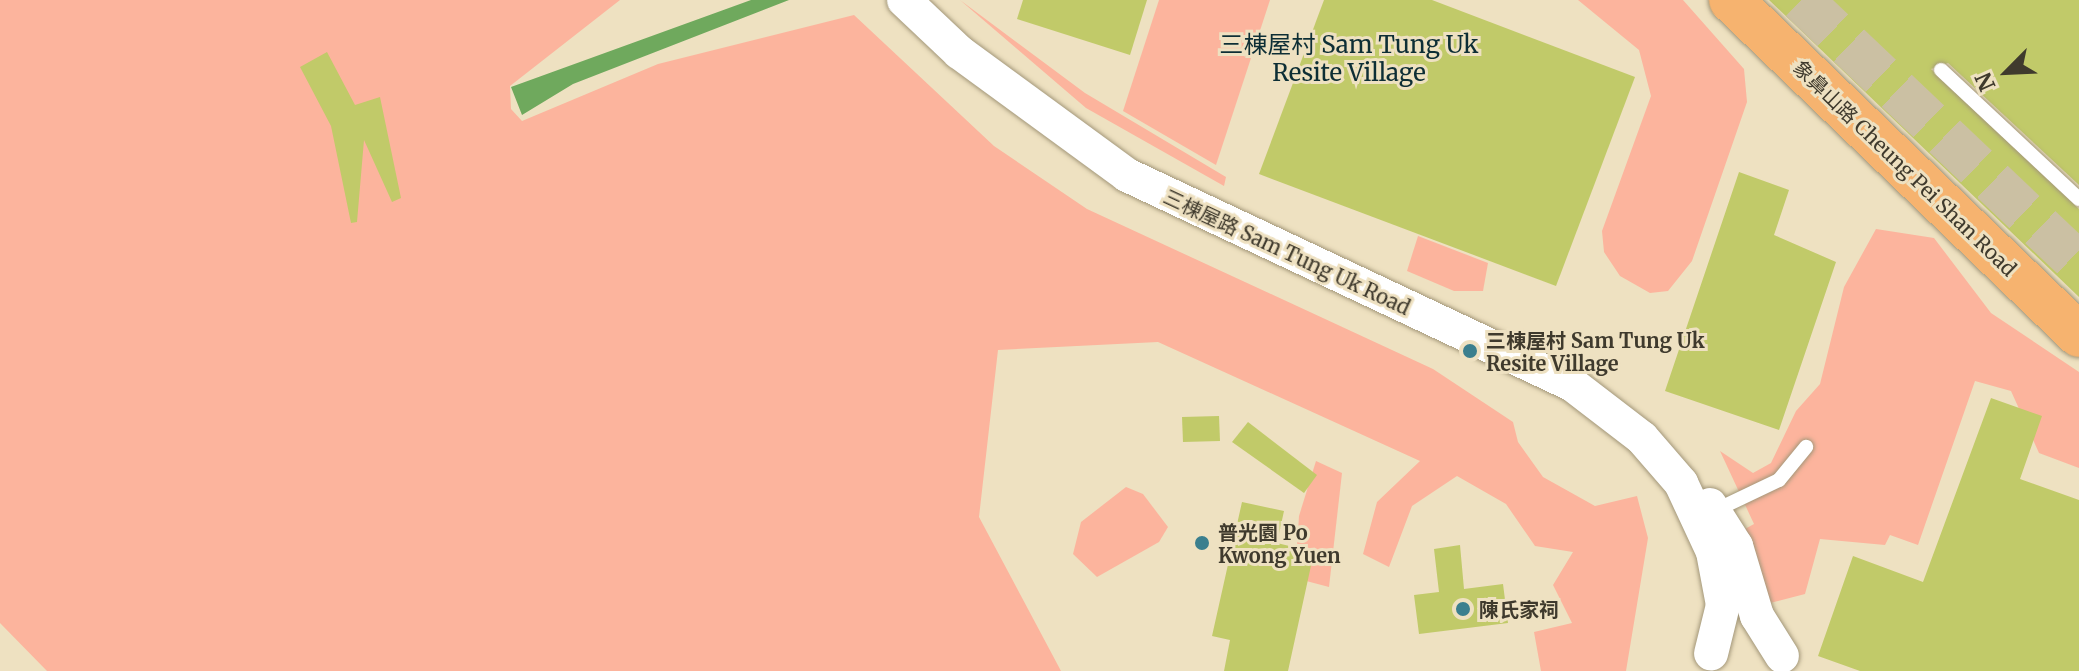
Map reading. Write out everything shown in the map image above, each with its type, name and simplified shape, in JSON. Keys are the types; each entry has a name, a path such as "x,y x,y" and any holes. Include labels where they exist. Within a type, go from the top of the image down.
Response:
{"highway":[{"name":"象鼻山路 Cheung Pei Shan Road","path":"1731,0 2079,335"}],"street":[{"name":"三棟屋路 Sam Tung Uk Road","path":"904,0 959,52 1127,175 1573,385 1642,438 1681,483 1714,511 1736,546 1757,616 1786,663"},
{"name":"三棟屋路 Sam Tung Uk Road","path":"1681,483 1721,589 1706,663"},
{"path":"1706,663 1742,640 1786,663"}],"lane":[{"path":"1941,70 2079,199"},
{"path":"1714,511 1779,480 1806,447"}],"shaded area":[{"path":"0,0 620,0 510,86 511,109 522,121 658,64 854,15 994,146 1087,209 1433,369 1513,422 1518,442 1543,477 1595,506 1637,496 1648,538 1626,671 1541,671 1534,632 1572,623 1553,585 1573,552 1535,546 1506,504 1457,476 1412,506 1389,567 1363,554 1377,502 1420,461 1158,342 998,350 979,517 1061,671 47,671 0,623"},
{"path":"751,0 789,0 573,84 522,115 511,87"},
{"path":"960,0 1085,93 1226,177 1224,186 1086,108"},
{"path":"1159,0 1270,0 1216,165 1123,111"},
{"path":"1578,0 1683,0 1744,69 1747,102 1692,261 1668,291 1650,293 1620,276 1604,252 1602,231 1651,96 1639,50"},
{"path":"1876,229 1934,238 1991,313 2079,372 2079,468 2039,453 2011,391 1975,381 1918,545 1890,535 1885,545 1820,539 1805,594 1766,604 1745,529 1754,524 1720,451 1753,473 1771,463 1796,411 1820,384 1844,287"},
{"path":"1418,236 1488,263 1483,291 1454,291 1407,271"},
{"path":"1316,461 1342,473 1329,587 1295,578 1299,516"},
{"path":"1126,487 1143,494 1168,527 1159,542 1097,577 1073,554 1081,522"}],"building":[{"path":"1023,0 1147,0 1130,55 1017,19"},
{"path":"1324,0 1432,0 1635,77 1556,286 1259,174"},
{"path":"1769,0 2079,0 2079,185 1948,63 1931,69 2079,209 2079,297"},
{"path":"327,52 355,105 380,97 401,198 392,202 364,140 357,222 351,223 331,126 300,67"},
{"path":"1739,172 1789,190 1774,235 1836,262 1779,430 1665,391"},
{"path":"1991,398 2042,416 2020,479 2079,500 2079,671 1860,671 1818,656 1853,556 1923,582"},
{"path":"1219,416 1220,441 1183,442 1182,417"},
{"path":"1248,422 1317,475 1304,493 1232,442"},
{"path":"1242,502 1284,511 1277,543 1314,552 1288,671 1224,671 1230,640 1212,636"},
{"path":"1460,545 1464,589 1503,584 1508,623 1419,634 1414,595 1439,592 1434,549"}],"tunnel":[{"path":"1801,0 2079,264"}],"place":[{"name":"三棟屋村 Sam Tung Uk Resite Village","path":"1470,351"},
{"name":"普光園 Po Kwong Yuen","path":"1202,543"},
{"name":"陳氏家祠","path":"1463,609"}],"district":[{"name":"三棟屋村 Sam Tung Uk Resite Village","path":"1349,59"}]}
